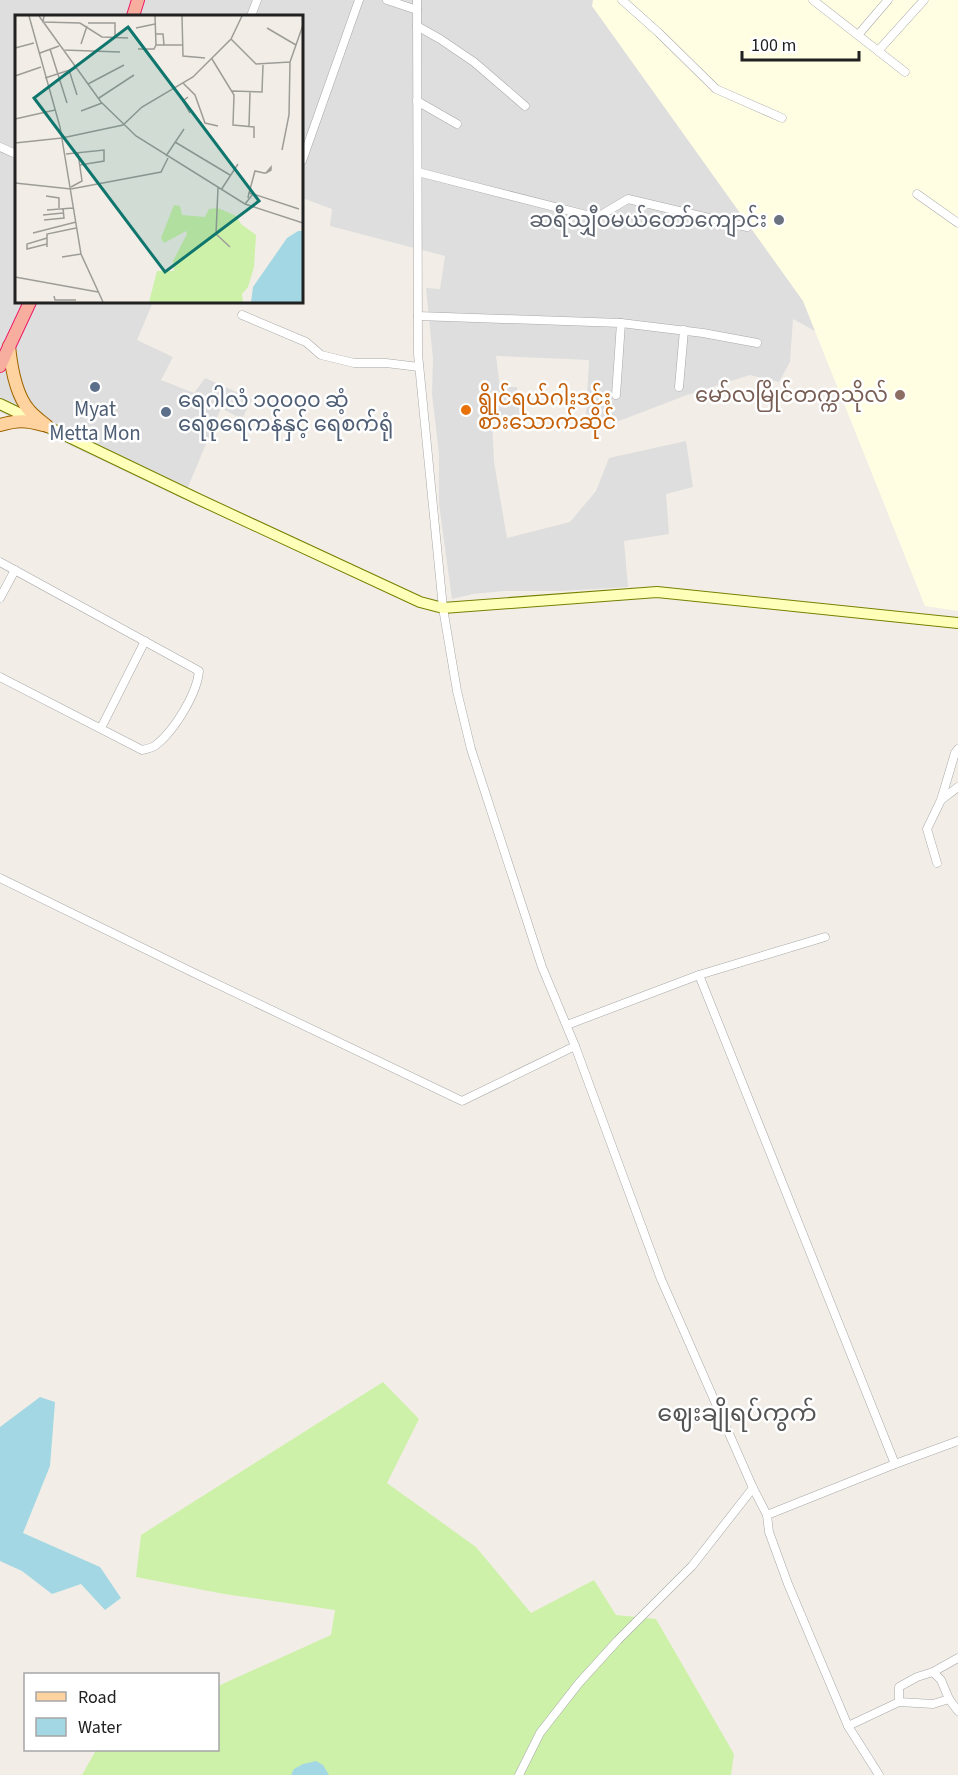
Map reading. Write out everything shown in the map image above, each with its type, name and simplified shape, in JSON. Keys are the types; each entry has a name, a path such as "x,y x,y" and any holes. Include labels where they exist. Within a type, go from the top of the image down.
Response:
{"highway":[{"path":"133,15 138,0"},
{"path":"0,366 30,303"}],"main road":[{"path":"9,346 13,376 25,404 47,426"},
{"path":"0,404 420,602 443,608 657,592 958,624"},
{"path":"0,425 16,420 47,426"}],"street":[{"path":"251,15 257,0"},
{"path":"303,158 359,0"},
{"path":"387,0 417,10"},
{"path":"417,0 419,367 443,608 457,691 471,749 542,967 567,1025 662,1279 753,1488 767,1515 770,1532 788,1584 848,1726 879,1775"},
{"path":"622,0 716,89 782,118"},
{"path":"858,35 888,0"},
{"path":"878,51 924,0"},
{"path":"818,2 905,72"},
{"path":"417,26 474,63 525,106"},
{"path":"417,101 457,124"},
{"path":"0,147 15,154"},
{"path":"418,172 594,217 628,199 747,227"},
{"path":"917,194 958,223"},
{"path":"242,315 306,342 321,355 354,363 386,363 419,367"},
{"path":"418,316 621,323 684,330 757,343"},
{"path":"616,395 621,323"},
{"path":"679,387 684,330"},
{"path":"0,562 199,671 198,682 178,720 154,747 142,750 0,676"},
{"path":"0,598 15,570"},
{"path":"101,728 145,641"},
{"path":"937,863 927,829 941,800 958,749"},
{"path":"941,800 958,787"},
{"path":"0,878 462,1101 575,1046"},
{"path":"567,1025 699,975 825,937"},
{"path":"699,975 895,1464"},
{"path":"767,1515 958,1441"},
{"path":"519,1775 540,1733 579,1683 618,1640 692,1566 753,1488"},
{"path":"899,1702 899,1688 958,1658"},
{"path":"933,1672 941,1680 949,1699 958,1711"},
{"path":"848,1726 899,1702 933,1704 949,1699"}],"shaded area":[{"path":"0,0 958,0 844,347 793,319 790,362 779,382 750,375 687,395 619,421 586,416 589,360 496,356 500,387 517,387 520,415 492,418 494,462 507,538 570,522 596,491 609,458 686,441 693,487 666,494 669,534 624,541 628,587 561,591 504,591 452,599 439,504 439,454 432,394 433,359 426,288 440,289 445,256 330,226 332,209 303,198 303,15 15,15 15,303 153,303 137,340 173,357 161,380 194,393 205,378 252,399 242,419 221,408 183,499 0,412"},
{"name":"မော်လမြိုင်တက္ကသိုလ်","path":"593,0 958,0 958,611 925,606 803,301 592,6"}],"green space":[{"path":"383,1382 419,1419 387,1483 476,1547 531,1613 594,1580 616,1615 656,1619 734,1754 731,1775 82,1775 95,1751 219,1751 219,1686 331,1635 335,1610 224,1594 136,1577 141,1535"}],"water":[{"path":"40,1397 55,1402 50,1466 23,1533 100,1567 121,1598 105,1610 81,1584 52,1594 22,1571 0,1561 0,1427"},
{"path":"316,1761 323,1765 329,1775 291,1775 294,1769"}],"place":[{"name":"ဆရီသျှီဝမယ်တော်ကျောင်း","path":"779,220"},
{"name":"Myat Metta Mon","path":"95,387"},
{"name":"မော်လမြိုင်တက္ကသိုလ်","path":"900,395"},
{"name":"ရွိုင်ရယ်ဂါးဒင်း စားသောက်ဆိုင်","path":"466,410"},
{"name":"ရေဂါလံ ၁၀၀၀၀ ဆံ့ ရေစုရေကန်နှင့် ရေစက်ရုံ","path":"166,412"}],"district":[{"name":"ဈေးချိုရပ်ကွက်","path":"737,1413"}]}
